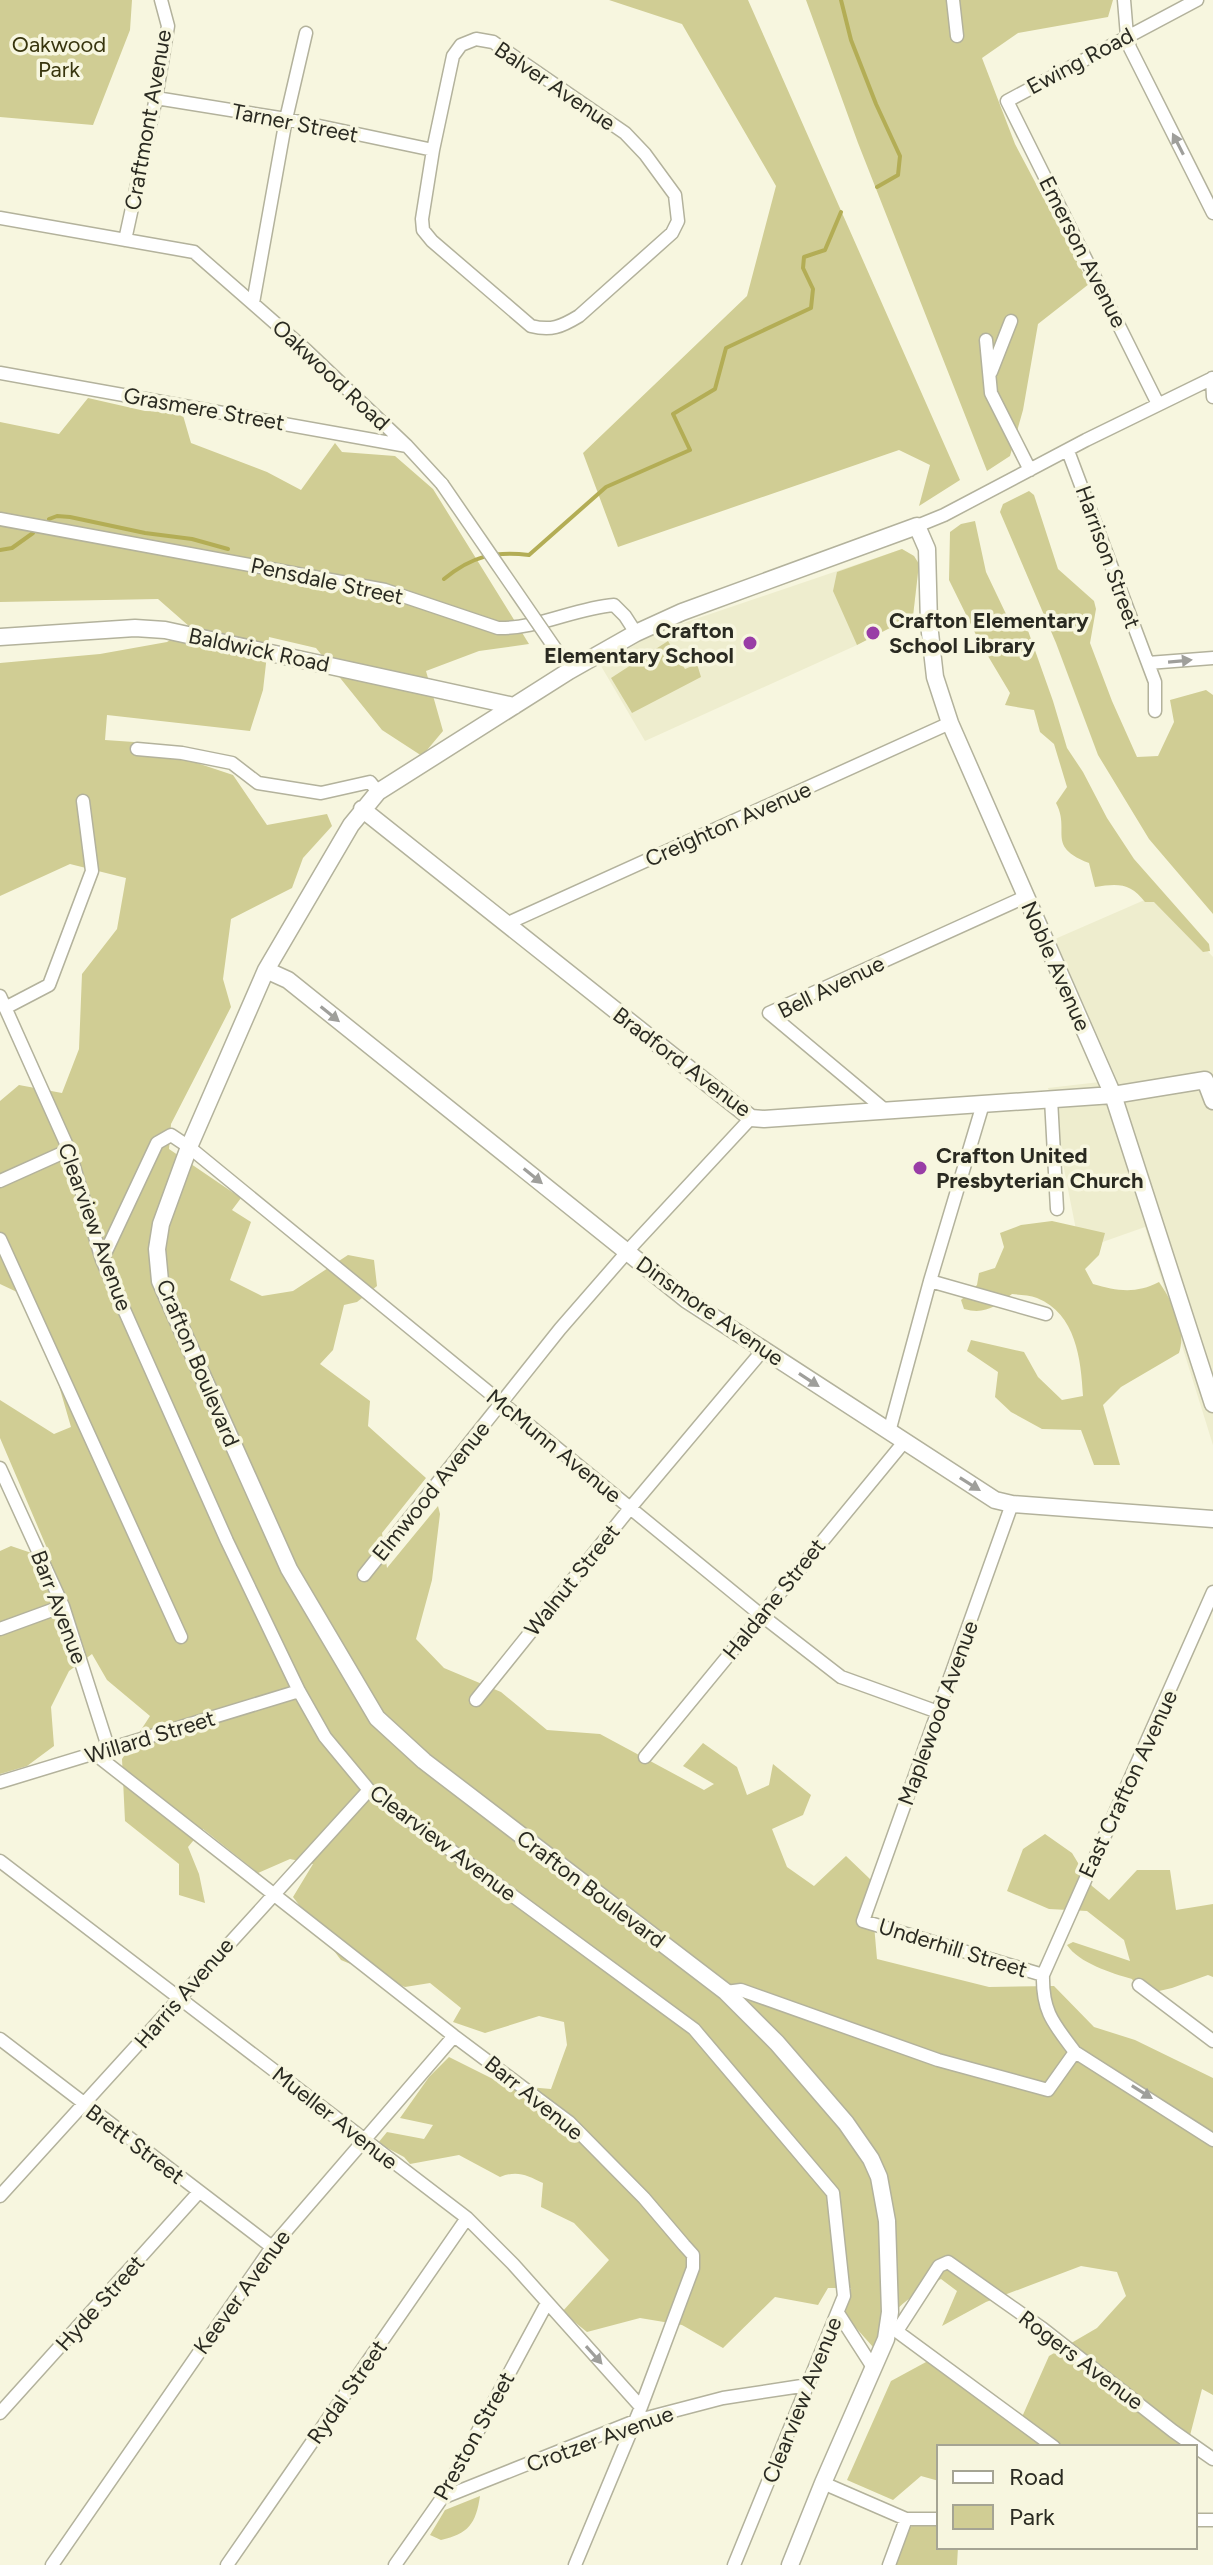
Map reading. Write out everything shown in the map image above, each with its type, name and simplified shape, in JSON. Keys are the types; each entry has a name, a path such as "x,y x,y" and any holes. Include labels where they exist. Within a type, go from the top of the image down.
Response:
{"main road":[{"name":"Crafton Boulevard","path":"790,2565 823,2483 893,2328 887,2221 875,2168 846,2123 777,2043 726,1992 424,1761 377,1718 289,1569 164,1292 157,1260 161,1224 189,1147 266,970 362,809 378,792 514,706 565,664 682,612 917,526"},
{"name":"Noble Avenue","path":"917,526 927,549 929,624 935,677 950,723 1113,1095 1212,1394"},
{"name":"Baldwick Road","path":"0,637 135,628 165,630 514,706"},
{"name":"Bradford Avenue","path":"362,809 751,1118 1113,1095 1209,1079"},
{"name":"Dinsmore Avenue","path":"266,970 288,980 692,1304 995,1500 1012,1504 1213,1519"},
{"path":"1209,1079 1213,1101"}],"street":[{"name":"Craftmont Avenue","path":"125,240 156,98 168,26 161,0"},
{"path":"953,0 957,36"},
{"path":"1124,0 1127,36 1213,213"},
{"name":"Ewing Road","path":"1007,101 1197,0"},
{"path":"253,303 286,119 306,33"},
{"name":"Balver Avenue","path":"476,39 493,42 625,133 675,195 678,221 672,233 579,316 562,327 547,330 531,326 423,230 433,150 453,56 461,45 476,39"},
{"name":"Tarner Street","path":"156,98 286,119 433,150"},
{"name":"Emerson Avenue","path":"1007,101 1158,404"},
{"name":"Oakwood Road","path":"0,218 194,252 307,351 407,446 442,484 565,664"},
{"path":"989,375 1011,321"},
{"path":"986,340 991,393 1030,470"},
{"name":"Grasmere Street","path":"0,373 407,446"},
{"path":"917,526 1212,378 1213,397"},
{"name":"Harrison Street","path":"1068,451 1155,682 1155,711"},
{"name":"Pensdale Street","path":"0,519 385,590 498,628 510,629 597,606 614,605 636,633"},
{"path":"1148,663 1213,658"},
{"name":"Creighton Avenue","path":"506,924 950,723"},
{"path":"137,749 182,753 232,763 258,783 321,793 370,782 378,792"},
{"path":"3,1002 49,985 92,871 83,801"},
{"name":"Bell Avenue","path":"885,1110 769,1013 1025,897"},
{"name":"Clearview Avenue","path":"3,1002 69,1150 102,1260 227,1541 299,1691 325,1737 369,1790 694,2029 833,2193 844,2296 734,2565"},
{"path":"1051,1099 1057,1209"},
{"path":"889,1432 983,1104"},
{"name":"Elmwood Avenue","path":"364,1575 627,1252 751,1118"},
{"path":"102,1260 157,1143 171,1135 189,1147"},
{"name":"McMunn Avenue","path":"189,1147 841,1677 938,1712"},
{"path":"0,1181 69,1150"},
{"path":"0,1239 181,1637"},
{"path":"930,1281 1046,1314"},
{"name":"Walnut Street","path":"476,1700 631,1507 763,1350"},
{"name":"Haldane Street","path":"645,1757 904,1442"},
{"name":"Barr Avenue","path":"0,1468 63,1606 109,1750"},
{"name":"Maplewood Avenue","path":"863,1921 1012,1504"},
{"name":"East Crafton Avenue","path":"1043,1975 1213,1592"},
{"path":"0,1629 63,1606"},
{"name":"Willard Street","path":"0,1782 299,1691"},
{"name":"Barr Avenue","path":"95,1754 454,2036 569,2122 644,2198 693,2255 693,2268 641,2407 575,2565"},
{"name":"Harris Avenue","path":"0,2196 369,1790"},
{"name":"Mueller Avenue","path":"0,1861 467,2218 513,2264 641,2407"},
{"name":"Underhill Street","path":"863,1921 1043,1975"},
{"path":"1043,1975 1042,1999 1051,2020 1075,2052 1213,2140"},
{"path":"1139,1985 1213,2041"},
{"path":"726,1992 741,1990 938,2060 1048,2090 1075,2052"},
{"name":"Keever Avenue","path":"52,2565 272,2247 454,2036"},
{"name":"Brett Street","path":"0,2039 272,2247"},
{"name":"Hyde Street","path":"0,2413 199,2192"},
{"name":"Rydal Street","path":"227,2565 467,2218"},
{"name":"Rogers Avenue","path":"893,2328 939,2266 948,2262 1043,2329 1193,2445"},
{"name":"Preston Street","path":"395,2565 442,2498 547,2303"},
{"path":"838,2313 874,2369"},
{"path":"893,2328 1051,2445"},
{"name":"Crotzer Avenue","path":"442,2498 635,2421 723,2398 808,2385"},
{"path":"823,2483 906,2519 937,2519"},
{"path":"889,2565 906,2519"}],"shaded area":[{"name":"Crafton Elementary School","path":"902,549 914,556 919,564 913,616 857,645 645,741 601,666 641,641 672,627"},
{"path":"1156,895 1213,957 1213,1445 1145,1227 1080,1250 1048,1088 1117,1080 1055,939"}],"green space":[{"name":"Oakwood Park","path":"0,0 132,0 130,30 93,125 0,117"},
{"path":"609,0 748,0 960,480 919,506 930,465 899,450 618,547 583,453 747,296 776,186 682,24"},
{"path":"806,0 1113,0 1108,17 1018,33 982,58 1015,144 1089,284 1038,324 1023,410 1010,456 987,471 858,143"},
{"path":"88,398 145,411 182,412 191,443 267,472 301,490 335,443 342,452 395,456 433,489 529,644 479,651 426,671 443,731 422,756 382,730 316,648 269,637 263,690 250,731 107,715 105,740 134,742 233,775 267,825 327,814 332,826 303,858 292,888 231,919 223,979 231,1007 171,1124 169,1149 241,1198 232,1210 251,1222 230,1280 262,1296 293,1291 348,1255 374,1260 377,1286 357,1302 344,1305 333,1350 320,1364 370,1401 368,1426 426,1478 382,1533 387,1568 438,1506 440,1514 432,1580 416,1639 444,1668 501,1692 547,1730 600,1734 704,1790 714,1784 683,1766 703,1743 737,1767 747,1795 769,1785 773,1764 811,1795 803,1815 772,1829 787,1867 814,1886 846,1856 870,1879 877,1959 989,1987 1054,1986 1094,2027 1135,2040 1213,2078 1213,2395 1202,2389 1188,2445 937,2445 937,2480 921,2476 893,2500 847,2480 891,2381 939,2355 1022,2417 1049,2356 1097,2328 1126,2296 1117,2272 1081,2266 986,2302 942,2326 957,2291 941,2279 900,2306 873,2347 849,2320 826,2341 851,2288 828,2288 818,2305 775,2297 723,2348 682,2325 640,2318 587,2332 562,2312 609,2260 574,2223 541,2207 543,2183 522,2174 500,2177 459,2155 410,2164 404,2157 378,2143 387,2132 424,2139 433,2125 400,2118 429,2077 449,2057 505,2085 551,2089 567,2045 564,2022 539,2016 485,2033 453,2022 461,2008 430,1983 405,1987 341,1960 293,1897 313,1864 290,1859 258,1873 203,1829 188,1847 199,1874 205,1903 179,1895 179,1864 125,1821 122,1759 150,1716 107,1680 92,1654 69,1671 51,1707 54,1746 27,1766 0,1774 0,1551 11,1546 52,1560 0,1438 0,1400 54,1434 71,1427 34,1300 0,1284 0,1101 19,1085 62,1093 79,1049 82,974 117,929 126,878 70,864 0,896 0,663 100,654 167,642 190,627 158,599 0,602 0,422 59,434"},
{"path":"1029,491 1034,495 1058,569 1094,601 1096,609 1090,643 1137,757 1158,756 1174,722 1170,700 1206,690 1213,695 1213,914 1149,839 1098,755 1056,643 1000,512 1003,504"},
{"path":"975,521 986,572 1006,614 1026,625 1067,748 1134,859 1209,944 1210,951 1203,952 1154,902 1145,902 1135,891 1117,885 1095,887 1089,863 1076,857 1063,844 1056,803 1067,787 1054,744 1040,732 1034,710 1005,705 1010,693 979,641 949,580 950,532 961,524"},
{"path":"902,549 914,556 919,564 913,616 857,645 833,591 837,572"},
{"path":"668,641 685,669 697,664 701,677 632,713 611,678"},
{"path":"1052,1221 1105,1233 1099,1255 1085,1269 1093,1284 1126,1290 1159,1282 1180,1325 1179,1353 1121,1387 1103,1405 1120,1465 1094,1465 1081,1430 1042,1429 1011,1412 995,1397 998,1372 967,1351 971,1340 1024,1352 1038,1377 1062,1400 1083,1396 1074,1339 1068,1326 1050,1305 1034,1297 1012,1294 990,1308 971,1311 964,1309 961,1300 977,1285 979,1273 995,1268 1004,1247 1000,1233 1021,1225"},
{"path":"1045,1834 1072,1853 1092,1886 1109,1900 1137,1870 1170,1870 1176,1910 1213,1904 1213,1977 1208,1975 1142,1995 1132,1979 1079,1957 1067,1945 1073,1942 1130,1961 1124,1940 1087,1911 1049,1909 1007,1891 1023,1849"},
{"path":"480,2496 473,2521 464,2531 441,2540 430,2535 445,2510"},
{"path":"937,2516 937,2549 958,2549 957,2565 895,2565 907,2528"}],"waterway":[{"path":"841,0 851,40 900,156 898,175 877,187"},
{"path":"444,579 464,565 484,557 529,555 606,487 690,450 673,414 715,389 726,348 811,308 813,289 803,268 804,257 825,250 841,212"},
{"path":"49,519 70,517 145,533 192,539 228,549"},
{"path":"0,550 12,548 33,533"}],"place":[{"name":"Crafton Elementary School Library","path":"873,633"},
{"name":"Crafton Elementary School","path":"750,643"},
{"name":"Crafton United Presbyterian Church","path":"920,1168"}]}
